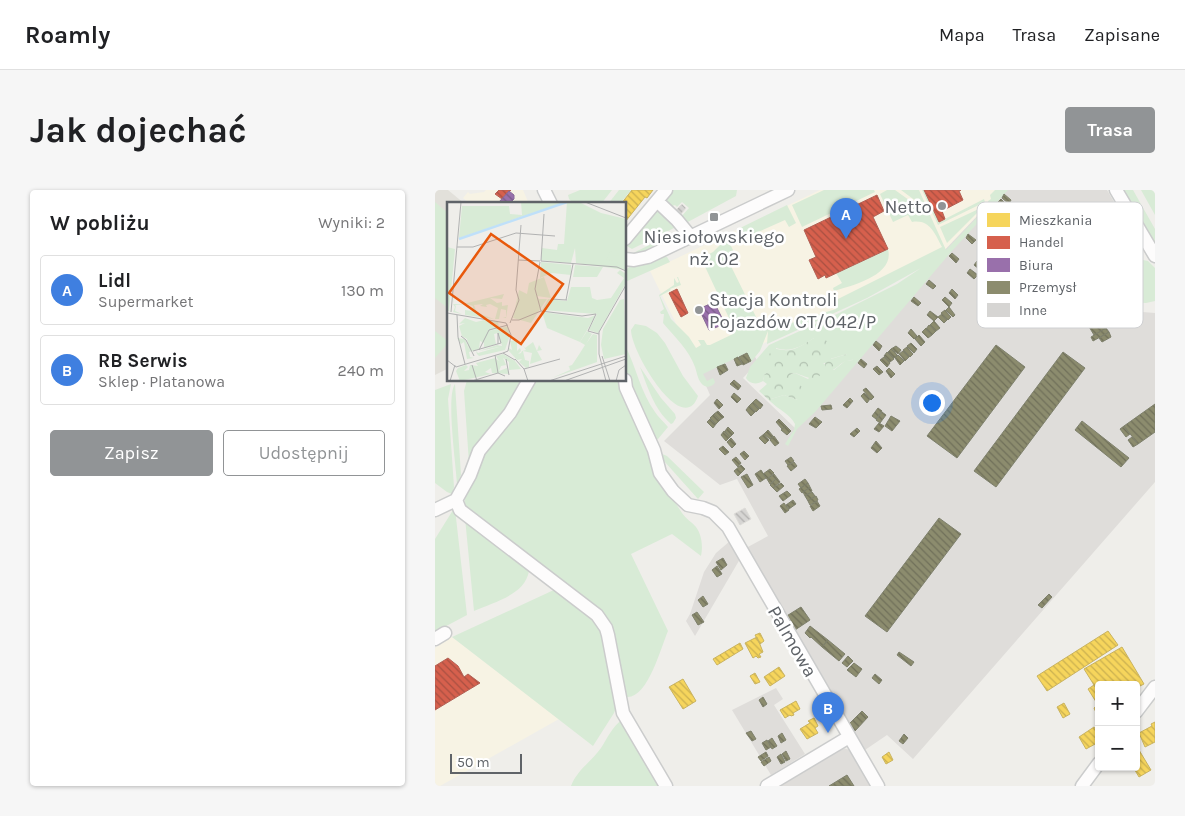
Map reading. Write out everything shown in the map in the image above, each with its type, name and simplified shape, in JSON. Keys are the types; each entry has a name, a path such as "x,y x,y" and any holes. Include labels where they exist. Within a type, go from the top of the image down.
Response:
{"street":[{"path":"544,190 550,202"},
{"path":"626,238 666,190"},
{"path":"626,259 634,260 648,257 788,190"},
{"path":"1116,190 1123,202"},
{"path":"657,201 691,237"},
{"path":"1143,236 1155,256"},
{"path":"435,510 456,500 479,452 510,413 528,381"},
{"name":"Palmowa","path":"625,381 654,450 660,473 673,491 688,505 703,508 720,518 728,527 878,786"},
{"path":"456,500 460,510 597,615 608,636 623,712 666,786"},
{"path":"1140,707 1155,687"},
{"path":"767,786 849,738"},
{"path":"1082,786 1095,768"}],"shaded area":[{"path":"435,190 448,190 463,202 447,202 447,369 435,375"},
{"path":"486,190 523,190 528,202 468,202 463,198 468,192 470,194"},
{"path":"820,190 1002,190 991,202 977,202 977,216 940,255 839,311 762,344 701,374 650,271"},
{"path":"1002,190 1107,190 1114,202 991,202"},
{"path":"977,216 977,328 1143,328 1143,312 1155,313 1155,482 913,759 887,735 862,752 746,548 768,536 737,479 720,485 664,441 710,395 701,374 751,350 758,362 743,378 796,429 940,255"},
{"path":"730,541 740,559 695,636 686,621 704,572 716,553"},
{"path":"452,637 559,719 440,786 435,786 435,648"},
{"path":"776,688 783,699 774,705 805,754 771,775 732,710"},
{"path":"843,748 856,754 874,786 778,786 837,750"}],"green space":[{"path":"580,190 612,190 603,202 572,202 568,195"},
{"path":"619,190 631,190 622,202 610,202"},
{"path":"670,190 737,190 736,196 686,223 680,218 689,208 682,202 677,207 675,205 670,207 664,198"},
{"path":"824,190 874,190 875,192 802,227 792,205"},
{"path":"887,190 895,190 930,215 946,250 977,218 977,224 816,411 797,429 788,446 785,444 794,430 795,424 771,402 771,399 784,395 798,400 787,380 791,374 795,373 808,379 823,363 834,370 845,361 853,360 847,354 830,359 814,338 801,346 791,349 776,348 776,366 764,375 761,382 753,383 747,380 750,367 769,345 897,284 921,268 867,298 767,344 768,331 760,351 751,362 746,353 703,374 707,381 713,378 715,382 709,387 701,383 689,355 663,323 664,314 660,312 664,309 659,295 674,285 674,278 677,283 679,282 678,277 681,285 670,289 660,296 671,319 689,337 696,348 701,345 698,340 704,340 707,345 710,345 733,334 735,331 701,258 713,252 727,238 734,252 726,256 760,325 767,322 769,330 836,309 834,301 942,247 928,225 912,222 908,215 893,222 880,194"},
{"path":"901,190 919,190 928,210"},
{"path":"922,190 924,190 939,222 977,203 977,206 938,225"},
{"path":"995,190 1008,190 997,202 988,202 991,199 990,195"},
{"path":"1122,190 1133,190 1140,202 1129,202"},
{"path":"1141,190 1155,190 1155,215"},
{"path":"435,202 447,212 447,307 435,298"},
{"path":"787,205 796,223 789,227 785,220 745,238 748,244 742,242 737,234 738,229"},
{"path":"656,208 678,226 632,249 626,244"},
{"path":"1143,208 1155,229 1155,246 1143,226"},
{"path":"977,210 977,213 947,243 940,227"},
{"path":"682,229 682,235 648,251 631,254"},
{"path":"888,249 888,258 885,266 879,272 871,278 834,291 833,288 842,283 836,273"},
{"path":"658,256 667,257 670,262 626,282 626,270 631,265"},
{"path":"1143,260 1148,261 1155,268 1155,301 1143,303"},
{"path":"635,324 646,326 657,333 665,343 683,376 698,396 691,406 681,407 670,400 648,372 633,341 631,330"},
{"path":"435,331 447,340 447,344 435,358"},
{"path":"814,338 824,338 830,345 831,359 847,354 851,348 856,352 856,358 844,362 829,371 826,369 825,363 823,363 820,375 817,378 809,378 795,373 791,374 788,381 791,384 800,385 806,391 804,397 798,400 784,395 771,399 771,402 759,391 767,384 763,381 764,375 775,366 768,357 772,349 792,350"},
{"path":"626,347 650,405 668,427 658,439 656,439 628,378"},
{"path":"640,367 661,398 675,414 676,418 673,423 671,424 660,412"},
{"path":"467,381 526,381 469,463 464,391"},
{"path":"532,381 619,381 664,482 682,513 696,527 700,534 701,556 672,534 631,554 668,631 653,670 647,681 635,695 627,697 624,694 612,634 465,510 465,496 470,480 502,425"},
{"path":"451,384 448,399 454,487 452,494 435,483 435,390"},
{"path":"455,384 461,475 457,484 451,416 452,391"},
{"path":"660,453 667,456 704,492 698,499 664,461"},
{"path":"455,509 467,615 435,632 435,539"},
{"path":"465,518 529,571 522,586 515,592 474,611"},
{"path":"556,589 599,622 618,703 614,713 593,746 452,637"},
{"path":"623,719 662,786 571,786 580,771 597,753 613,729"}],"building: Mieszkania":[{"path":"632,190 653,190 626,221 626,202 623,202"},
{"path":"1108,631 1118,645 1047,691 1037,676"},
{"path":"760,633 764,641 760,644 755,635"},
{"path":"757,637 763,652 759,654 761,657 758,658 756,656 753,658 745,643"},
{"path":"740,643 743,649 717,665 713,659"},
{"path":"1122,647 1144,684 1140,686 1140,681 1095,681 1095,687 1084,669"},
{"path":"779,667 785,676 770,686 764,677"},
{"path":"755,673 760,682 755,684 750,676"},
{"path":"683,679 696,701 683,709 669,687"},
{"path":"1094,685 1095,700 1088,689"},
{"path":"796,701 800,709 793,713 794,715 785,718 780,710"},
{"path":"1064,703 1070,714 1063,718 1057,707"},
{"path":"814,718 818,726 815,728 818,733 807,739 800,729"},
{"path":"1155,722 1155,742 1145,747 1140,732 1152,726 1151,724"},
{"path":"1094,727 1095,729 1095,744 1086,749 1079,737"},
{"path":"889,752 893,760 886,764 882,757"},
{"path":"1140,752 1151,770 1139,777 1135,771 1140,771"}],"building: Handel":[{"path":"499,190 511,190 502,199 495,194"},
{"name":"Netto","path":"924,190 961,190 959,191 963,200 942,211 945,219 939,222"},
{"path":"877,195 884,211 873,217 888,249 826,278 825,275 818,279 809,260 816,257 804,230"},
{"path":"677,289 688,313 681,317 669,293"},
{"path":"448,658 458,666 464,677 468,674 480,683 435,710 435,666"}],"building: Biura":[{"path":"509,191 514,195 514,199 511,202 499,202"},
{"path":"714,302 725,324 709,330 699,309"}],"building: Przemysł":[{"path":"1004,194 1011,200 1007,202 1002,198"},
{"path":"968,234 976,240 972,244 966,238"},
{"path":"952,253 959,259 956,263 949,256"},
{"path":"970,269 977,276 974,279 967,273"},
{"path":"929,280 936,286 933,289 926,284"},
{"path":"952,289 958,295 955,299 949,293"},
{"path":"914,297 921,303 918,306 911,301"},
{"path":"945,297 952,303 949,307 942,300"},
{"path":"949,307 955,315 953,317 946,310"},
{"path":"945,310 951,317 948,320 941,313"},
{"path":"930,311 938,317 934,321 927,315"},
{"path":"942,314 947,320 944,323 938,317"},
{"path":"934,321 940,328 936,331 930,325"},
{"path":"929,325 936,331 932,335 926,329"},
{"path":"926,328 932,335 928,338 922,332"},
{"path":"1090,328 1106,328 1094,335"},
{"path":"1106,328 1109,332 1093,341 1091,337"},
{"path":"911,329 917,336 914,339 908,333"},
{"path":"1109,332 1111,337 1102,342 1099,338"},
{"path":"919,335 925,342 921,346 915,339"},
{"path":"876,341 882,346 879,351 873,345"},
{"path":"911,343 917,349 914,353 907,346"},
{"path":"996,345 1025,367 957,458 927,436"},
{"path":"896,346 901,350 898,354 891,349"},
{"path":"907,347 913,354 910,357 903,350"},
{"path":"891,349 897,355 894,358 888,352"},
{"path":"903,351 909,357 905,361 899,354"},
{"path":"887,352 894,359 890,362 884,356"},
{"path":"1063,352 1085,368 996,487 974,471"},
{"path":"747,353 751,361 743,365 739,357"},
{"path":"898,355 904,361 900,365 895,358"},
{"path":"738,357 742,364 737,366 734,359"},
{"path":"884,357 890,363 887,367 880,360"},
{"path":"861,359 867,364 864,368 858,363"},
{"path":"725,364 728,370 720,375 717,367"},
{"path":"877,366 883,372 879,375 873,369"},
{"path":"889,368 895,374 891,378 886,371"},
{"path":"734,380 741,386 738,390 730,384"},
{"path":"866,388 874,397 871,400 863,390"},
{"path":"734,393 741,399 737,403 731,397"},
{"path":"864,393 870,399 867,403 861,396"},
{"path":"850,398 853,401 847,408 843,405"},
{"path":"717,399 723,405 719,409 714,403"},
{"path":"756,399 763,405 760,409 753,402"},
{"path":"753,402 759,409 756,412 749,406"},
{"path":"1155,404 1155,432 1138,444 1124,426"},
{"path":"831,405 832,409 822,410 821,406"},
{"path":"749,406 755,412 751,416 746,410"},
{"path":"878,408 882,411 876,419 872,416"},
{"path":"718,411 724,417 720,420 714,414"},
{"path":"882,412 886,415 880,423 876,420"},
{"path":"714,414 720,420 716,424 710,418"},
{"path":"891,416 900,421 892,431 885,426"},
{"path":"815,417 822,422 816,428 809,424"},
{"path":"710,419 716,424 713,428 707,422"},
{"path":"779,419 786,426 782,429 776,422"},
{"path":"1082,421 1129,458 1121,467 1075,430"},
{"path":"879,423 884,426 879,432 874,429"},
{"path":"786,426 791,431 787,435 781,430"},
{"path":"1124,426 1130,434 1126,437 1120,429"},
{"path":"728,427 734,433 730,437 725,431"},
{"path":"857,428 860,431 854,437 850,434"},
{"path":"768,430 773,436 770,439 764,434"},
{"path":"724,431 730,437 726,441 721,435"},
{"path":"764,434 769,440 765,444 759,438"},
{"path":"774,436 779,443 775,446 770,440"},
{"path":"1132,437 1138,444 1133,447 1128,440"},
{"path":"731,438 736,444 732,448 727,442"},
{"path":"876,441 882,448 877,453 871,448"},
{"path":"723,446 729,452 725,455 719,449"},
{"path":"744,451 749,456 745,460 740,454"},
{"path":"736,457 741,463 738,467 732,460"},
{"path":"791,457 794,461 788,465 785,461"},
{"path":"794,462 797,466 791,471 787,466"},
{"path":"741,465 745,469 738,476 734,471"},
{"path":"770,469 774,473 767,479 763,474"},
{"path":"761,470 766,478 760,482 755,474"},
{"path":"747,474 753,485 748,488 741,477"},
{"path":"774,474 777,478 770,484 767,479"},
{"path":"777,478 780,482 773,488 770,485"},
{"path":"805,479 808,483 801,488 798,484"},
{"path":"781,483 784,486 777,492 773,488"},
{"path":"808,483 810,487 802,493 799,489"},
{"path":"810,487 812,491 805,496 803,492"},
{"path":"787,491 791,495 783,501 779,496"},
{"path":"812,492 815,496 808,501 805,496"},
{"path":"816,496 818,500 810,505 808,501"},
{"path":"793,500 796,504 789,509 786,505"},
{"path":"817,501 820,506 813,511 810,506"},
{"path":"784,503 789,510 785,513 780,506"},
{"path":"939,518 961,534 887,632 865,616"},
{"path":"723,558 727,565 721,570 716,562"},
{"path":"717,566 722,574 717,577 712,570"},
{"path":"1049,594 1052,597 1042,608 1038,605"},
{"path":"703,596 708,604 703,607 698,600"},
{"path":"801,607 810,620 795,630 785,617"},
{"path":"697,612 704,622 698,625 692,615"},
{"path":"810,626 828,640 822,647 805,633"},
{"path":"828,640 845,654 839,661 822,647"},
{"path":"899,652 914,662 911,666 897,655"},
{"path":"848,656 853,661 847,667 842,663"},
{"path":"854,663 862,669 856,677 847,670"},
{"path":"875,674 882,680 879,684 872,678"},
{"path":"763,697 767,704 763,707 759,700"},
{"path":"862,711 868,717 855,731 849,724"},
{"path":"751,731 756,739 752,741 746,733"},
{"path":"782,733 786,740 781,743 778,736"},
{"path":"904,734 908,738 903,744 899,741"},
{"path":"772,738 777,746 772,749 768,741"},
{"path":"767,740 771,747 766,750 762,743"},
{"path":"786,751 790,759 786,761 782,754"},
{"path":"766,752 768,756 761,761 758,757"},
{"path":"781,754 785,762 781,764 777,757"},
{"path":"769,757 771,761 764,766 761,762"},
{"path":"847,775 854,786 829,786"}],"building: Inne":[{"path":"682,204 686,208 680,215 675,211"},
{"path":"745,508 751,519 740,525 734,514"}],"place":[{"name":"Netto","path":"942,206"},
{"name":"Niesiołowskiego nż. 02","path":"714,217"},
{"name":"Lidl","path":"846,239"},
{"name":"Stacja Kontroli Pojazdów CT/042/P","path":"699,310"},
{"name":"RB Serwis","path":"828,733"}]}
